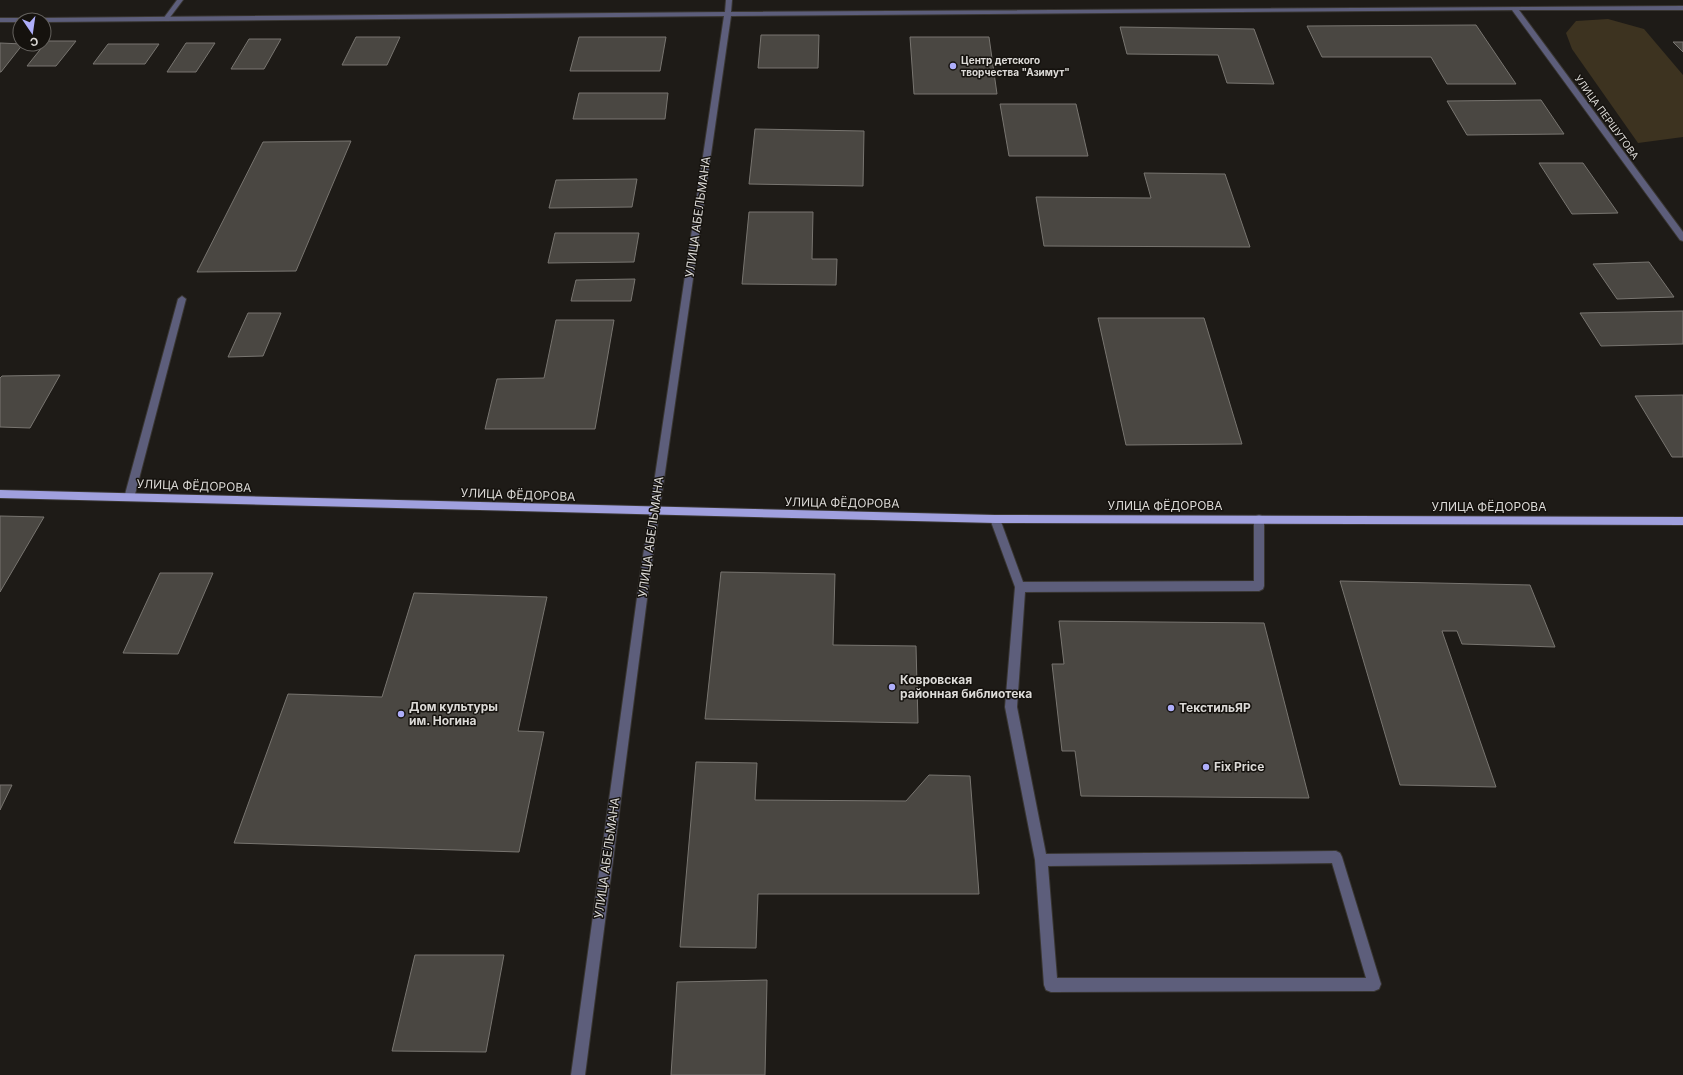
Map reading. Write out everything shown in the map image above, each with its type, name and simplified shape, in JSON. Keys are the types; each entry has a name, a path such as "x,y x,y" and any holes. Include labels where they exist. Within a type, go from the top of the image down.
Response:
{"main road":[{"name":"УЛИЦА ФЁДОРОВА","path":"0,494 995,519 1683,521"}],"street":[{"path":"166,19 180,0"},
{"name":"УЛИЦА АБЕЛЬМАНА","path":"578,1075 655,511 729,0"},
{"path":"52,20 1514,8 1683,8"},
{"name":"УЛИЦА ПЕРШУТОВА","path":"1514,8 1683,238"},
{"path":"0,20 12,20"},
{"path":"129,498 182,299"},
{"path":"995,519 1020,587 1011,707 1041,860 1051,985 1374,984 1336,857 1041,860"},
{"path":"1020,587 1259,586 1259,519"}],"shaded area":[{"path":"1608,19 1644,29 1683,75 1683,137 1638,143 1572,49 1566,33 1576,21"}],"building":[{"path":"1476,25 1516,84 1447,84 1431,57 1322,57 1307,26"},
{"path":"1120,27 1254,29 1274,84 1227,83 1218,55 1127,54"},
{"path":"761,35 819,35 818,68 758,68"},
{"path":"356,37 400,37 387,65 342,65"},
{"path":"579,37 666,37 660,71 570,71"},
{"name":"Центр детского творчества \"Азимут\"","path":"910,37 989,37 997,94 914,94"},
{"path":"249,39 281,39 264,69 231,69"},
{"path":"52,41 76,41 56,66 27,66 38,52 52,52"},
{"path":"1673,42 1683,42 1683,52"},
{"path":"0,43 12,44 12,52 17,52 0,72"},
{"path":"186,43 215,43 196,72 167,72"},
{"path":"108,44 159,44 145,64 93,64"},
{"path":"579,93 668,93 665,119 573,119"},
{"path":"1541,100 1564,134 1467,135 1447,101"},
{"path":"1000,104 1076,104 1088,156 1009,156"},
{"path":"755,129 864,131 863,186 749,184"},
{"path":"351,141 296,271 197,272 263,142"},
{"path":"1539,163 1583,163 1618,213 1572,214"},
{"path":"1144,173 1225,174 1250,247 1044,246 1036,197 1151,198"},
{"path":"637,179 632,207 549,208 556,180"},
{"path":"749,212 813,212 812,259 837,259 836,285 742,284"},
{"path":"555,233 639,233 634,262 548,263"},
{"path":"1649,262 1674,297 1617,299 1593,264"},
{"path":"635,279 631,301 571,301 576,280"},
{"path":"1683,311 1683,344 1601,346 1580,313"},
{"path":"248,313 281,313 263,356 228,357"},
{"path":"1098,318 1204,318 1242,444 1126,445"},
{"path":"556,320 614,320 595,429 485,429 497,379 544,378"},
{"path":"60,375 30,428 0,427 0,378 2,376"},
{"path":"1683,395 1683,457 1672,457 1635,396"},
{"path":"0,516 44,517 0,592"},
{"path":"721,572 835,574 833,645 916,646 918,723 705,719"},
{"path":"160,573 213,573 178,654 123,653"},
{"path":"1340,581 1530,585 1555,647 1462,644 1457,631 1442,631 1496,787 1400,785"},
{"name":"Дом культуры им. Ногина","path":"414,593 547,597 518,731 544,732 519,852 234,843 288,694 382,697"},
{"name":"ТекстильЯР","path":"1059,621 1264,623 1309,798 1081,796 1075,751 1062,751 1052,664 1064,664"},
{"path":"696,762 757,763 755,800 906,801 929,775 970,776 979,894 758,894 756,948 680,947"},
{"path":"0,785 12,785 0,810"},
{"path":"415,955 504,955 486,1052 392,1051"},
{"path":"767,980 765,1075 671,1075 677,982"}],"place":[{"name":"Центр детского творчества \"Азимут\"","path":"953,66"},
{"name":"Ковровская районная библиотека","path":"892,687"},
{"name":"ТекстильЯР","path":"1171,708"},
{"name":"Дом культуры им. Ногина","path":"401,714"},
{"name":"Fix Price","path":"1206,767"}]}
